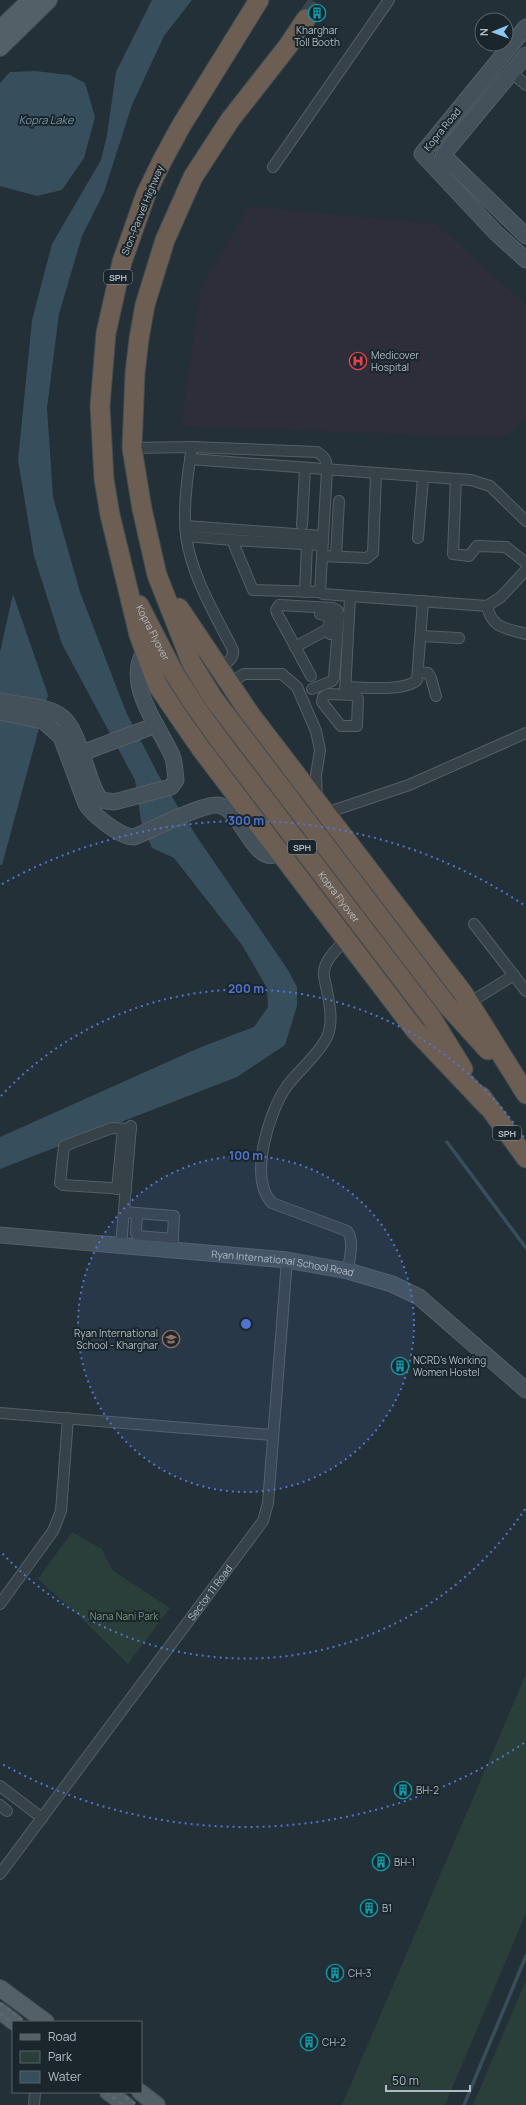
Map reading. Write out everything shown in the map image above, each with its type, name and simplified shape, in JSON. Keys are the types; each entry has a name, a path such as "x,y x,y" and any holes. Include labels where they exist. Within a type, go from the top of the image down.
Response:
{"highway":[{"name":"Sion-Panvel Highway","path":"128,585 110,515 101,443 102,370 113,298 134,228 162,161 181,126 258,0"},
{"name":"SPH","path":"157,575 142,509 132,448 135,373 139,339 147,298 165,240 190,184 210,148 306,19"},
{"path":"157,575 229,684 320,811 469,1003 522,1089"},
{"name":"Kopra Flyover","path":"157,575 192,664 213,698 447,1005 522,1089"},
{"path":"128,585 132,611 144,652 158,686 181,720 282,850 346,939 415,1030 488,1107"},
{"name":"Kopra Flyover","path":"128,585 175,675 197,709 431,1017 488,1107"},
{"name":"SPH","path":"488,1107 526,1158"}],"main road":[{"path":"0,29 30,0"},
{"path":"0,48 49,0"},
{"path":"0,1988 45,2021"},
{"path":"0,2011 13,2021"},
{"path":"109,2093 126,2105"},
{"path":"141,2093 157,2105"}],"street":[{"path":"274,167 389,0"},
{"name":"Kopra Road","path":"526,27 422,154 496,233 526,260"},
{"name":"Kopra Road","path":"526,55 443,156 526,236"},
{"path":"511,72 526,85"},
{"path":"449,183 460,172"},
{"path":"132,448 192,448 317,452 324,456 327,462 327,470 322,540 323,611"},
{"path":"192,448 186,496 186,531 199,583 232,650 232,659 218,668"},
{"path":"190,459 423,478 471,480 490,486 526,521"},
{"path":"305,468 305,592"},
{"path":"322,556 367,558 373,552 376,474"},
{"path":"418,538 423,478"},
{"path":"456,479 452,554 468,556 474,548 479,546 506,547 526,563"},
{"path":"336,556 338,501"},
{"path":"186,531 232,540 322,540"},
{"path":"186,531 306,540"},
{"path":"232,540 253,590 305,592 350,597 487,606 501,597 526,570"},
{"path":"350,597 345,691 409,685 417,680 423,601"},
{"path":"311,676 277,613 277,607 282,604 323,611 335,608 339,614 334,675 332,680 312,689"},
{"path":"487,606 489,616 494,623 526,634"},
{"path":"295,647 330,632 329,616 323,611"},
{"path":"421,636 459,638"},
{"path":"0,712 45,715 59,712 74,729 89,750 98,797 107,803 120,801 171,787 176,780 173,760 138,684 140,660 144,652"},
{"path":"418,672 428,673 436,696"},
{"path":"229,684 244,674 282,674 297,687 316,731 320,750 316,775 320,811 409,785 526,733"},
{"path":"0,701 45,715 61,737 68,753 81,794 92,813 124,835 134,837 200,808 217,805 226,808 238,819 258,849 270,856 282,850"},
{"path":"89,750 156,725"},
{"path":"474,924 526,991"},
{"path":"346,939 330,956 324,971 329,1003 330,1030 321,1046 286,1088 272,1117 263,1148 260,1178 265,1196 272,1203 347,1231 350,1235 351,1243 348,1271"},
{"path":"469,1003 514,975"},
{"path":"121,1189 60,1185 63,1149 65,1145 107,1129 128,1128 121,1189 124,1212 121,1246"},
{"path":"124,1212 137,1213 174,1216 172,1245 138,1236 136,1233 137,1213"},
{"name":"Ryan International School Road","path":"0,1235 121,1246 172,1245 287,1260 348,1271 392,1284 419,1297 526,1390"},
{"name":"Sector 11 Road","path":"0,1874 263,1521 268,1503 272,1435 287,1260"},
{"path":"0,1413 272,1435"},
{"path":"0,1604 53,1532 57,1522 61,1511 68,1418"},
{"path":"2,1791 42,1818"},
{"path":"34,2105 36,2093"}],"shaded area":[{"name":"Medicover Hospital","path":"250,206 436,224 526,304 526,419 503,438 181,426 201,286"}],"green space":[{"name":"Nana Nani Park","path":"72,1532 102,1549 112,1570 170,1608 128,1664 76,1613 38,1579"},
{"path":"526,1674 526,1913 445,2105 342,2105"},
{"path":"526,1980 526,2105 473,2105"}],"water":[{"path":"152,0 192,0 164,36 132,105 104,192 82,236 59,314 47,408 53,497 80,592 126,712 159,776 197,837 288,970 297,987 297,1006 285,1045 237,1077 0,1169 0,1137 201,1047 254,1027 268,1007 267,988 242,945 174,858 152,848 141,821 135,780 62,644 34,556 18,460 32,320 52,244 101,160 107,135 116,72"},
{"name":"Kopra Lake","path":"35,71 70,75 85,83 95,117 84,158 62,190 37,196 0,186 0,83 10,72"},
{"path":"13,594 48,695 2,865 0,865 0,652"}],"waterway":[{"path":"447,1142 526,1248"},
{"path":"464,2105 526,1956"}],"tunnel":[{"path":"306,19 319,0"}],"railway":[{"path":"0,2003 24,2021"},
{"path":"0,2013 12,2022"},
{"path":"107,2093 123,2105"},
{"path":"120,2093 137,2105"}],"place":[{"name":"Kharghar Toll Booth","path":"317,13"},
{"name":"Medicover Hospital","path":"358,361"},
{"name":"Ryan International School - Kharghar","path":"171,1339"},
{"name":"NCRD's Working Women Hostel","path":"400,1366"},
{"name":"BH-2","path":"403,1790"},
{"name":"BH-1","path":"381,1862"},
{"name":"B1","path":"369,1908"},
{"name":"CH-3","path":"335,1973"},
{"name":"CH-2","path":"309,2042"}]}
